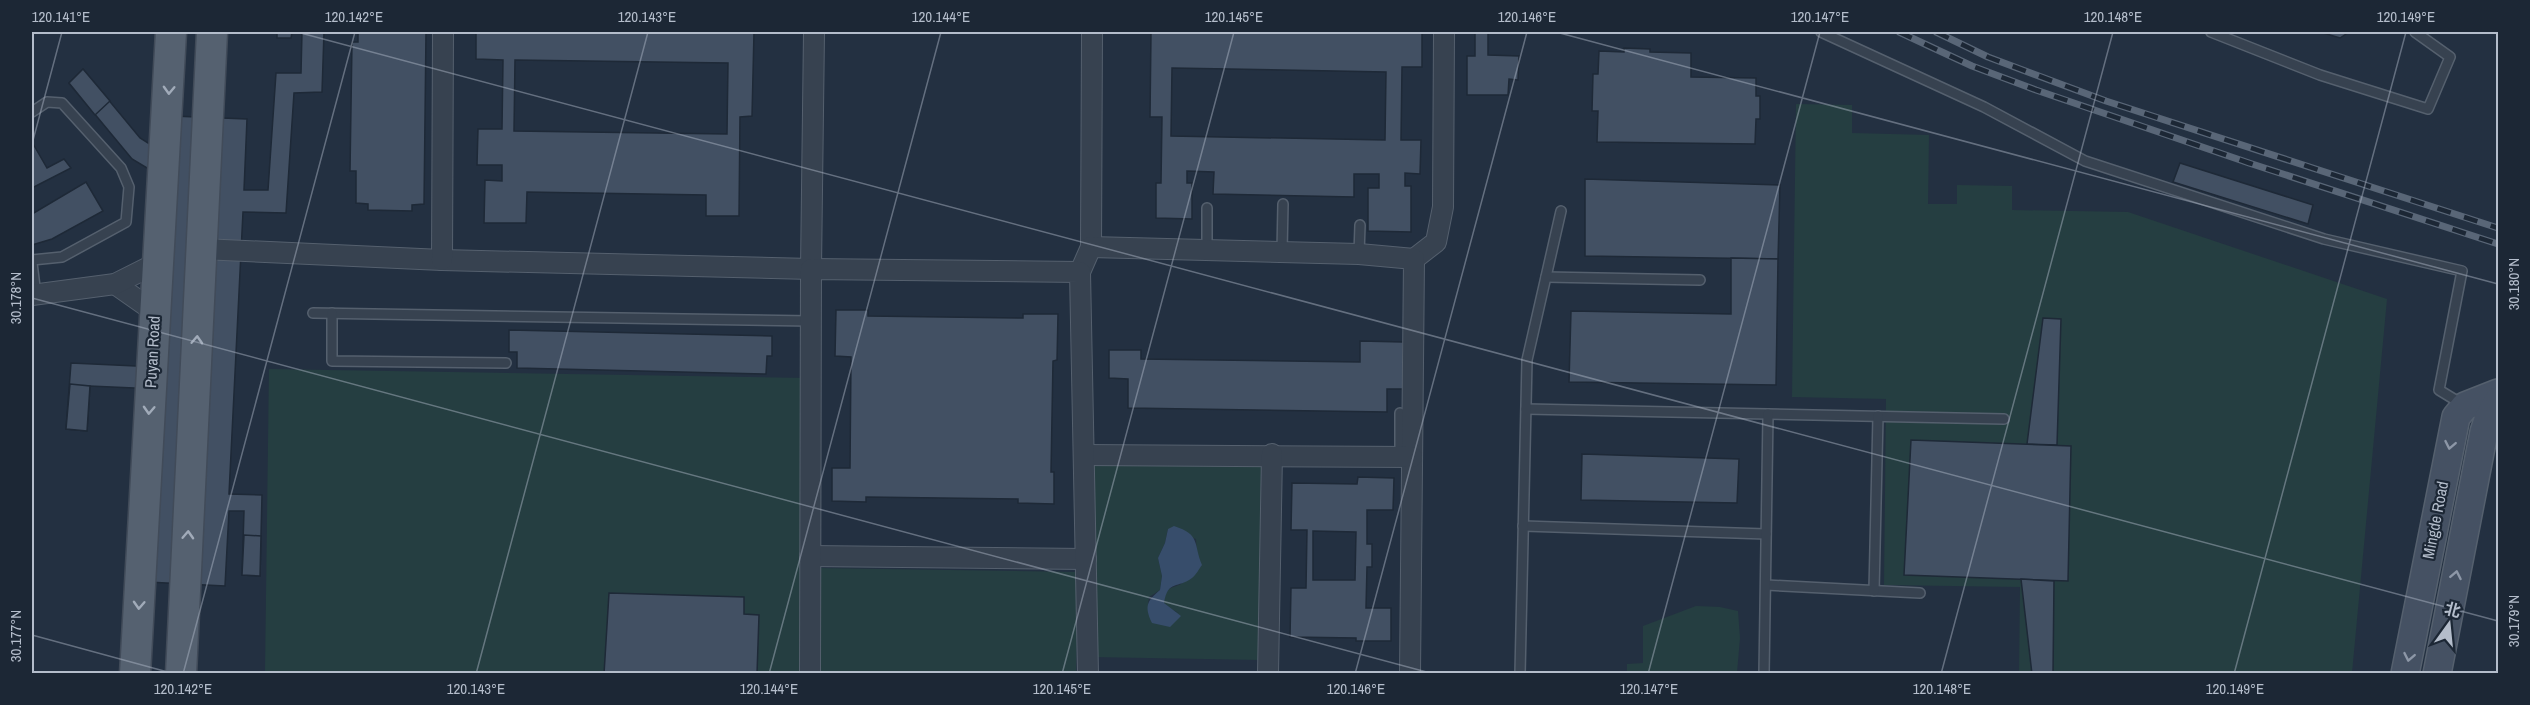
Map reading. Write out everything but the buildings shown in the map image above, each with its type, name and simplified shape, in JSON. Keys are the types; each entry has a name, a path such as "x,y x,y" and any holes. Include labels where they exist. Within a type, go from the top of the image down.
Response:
{"main road":[{"name":"Puyan Road","path":"135,674 154,312 168,118 171,32"},
{"path":"181,674 212,32"}],"street":[{"path":"442,260 443,32"},
{"path":"810,674 814,32"},
{"path":"1088,674 1080,272 1091,247 1092,32"},
{"path":"1091,247 1359,254 1414,259 1436,242 1443,207 1444,32"},
{"path":"201,249 442,260 811,269 1080,272"},
{"path":"1410,674 1406,457 1414,259"},
{"path":"34,295 115,284 157,263"},
{"path":"115,284 154,312"},
{"name":"Mingde Road","path":"2405,674 2456,417 2488,404"},
{"name":"Mingde Road","path":"2437,674 2488,404"},
{"path":"1084,455 1272,454 1406,457"},
{"path":"1268,674 1272,454"},
{"path":"810,556 1086,559"}],"lane":[{"path":"1821,32 1984,107 2085,161 2324,239 2462,270 2439,390 2488,404"},
{"path":"2211,32 2320,75 2428,109 2450,57 2415,32"},
{"path":"32,112 47,102 62,102 121,168 129,187 126,222 62,257 32,262 34,295"},
{"path":"1282,252 1283,204"},
{"path":"1207,208 1207,250"},
{"path":"1521,674 1527,360 1561,211"},
{"path":"1359,254 1360,225"},
{"path":"1546,277 1700,280"},
{"path":"313,312 811,321"},
{"path":"332,313 332,361 506,363"},
{"path":"1526,409 2004,419"},
{"path":"1400,413 1406,457"},
{"path":"1764,674 1768,414"},
{"path":"1874,591 1878,416"},
{"path":"1524,526 1766,534"},
{"path":"1766,585 1920,593"}],"green space":[{"path":"1796,104 1852,105 1852,133 1929,135 1928,204 1957,204 1957,185 2012,186 2012,210 2128,212 2387,299 2352,673 2019,673 2020,587 1884,585 1886,399 1792,397"},
{"path":"269,369 806,378 802,673 265,674"},
{"path":"1093,460 1265,463 1262,660 1090,657","holes":["1168,529 1196,539 1197,556 1200,561 1184,582 1168,590 1163,602 1179,613 1148,604 1149,597 1160,590 1162,576 1158,558"]},
{"path":"816,568 1078,572 1076,673 815,674"},
{"path":"1696,606 1720,607 1738,611 1740,638 1737,673 1627,673 1627,664 1643,663 1643,626"}],"water":[{"path":"1174,526 1192,536 1202,565 1192,578 1171,587 1168,591 1164,603 1181,616 1170,627 1152,623 1148,604 1160,590 1162,576 1158,558 1168,529"}],"railway":[{"path":"1899,32 1972,66 2036,90 2249,163 2498,244"},
{"path":"1936,32 1988,57 2106,101 2498,228"}]}
